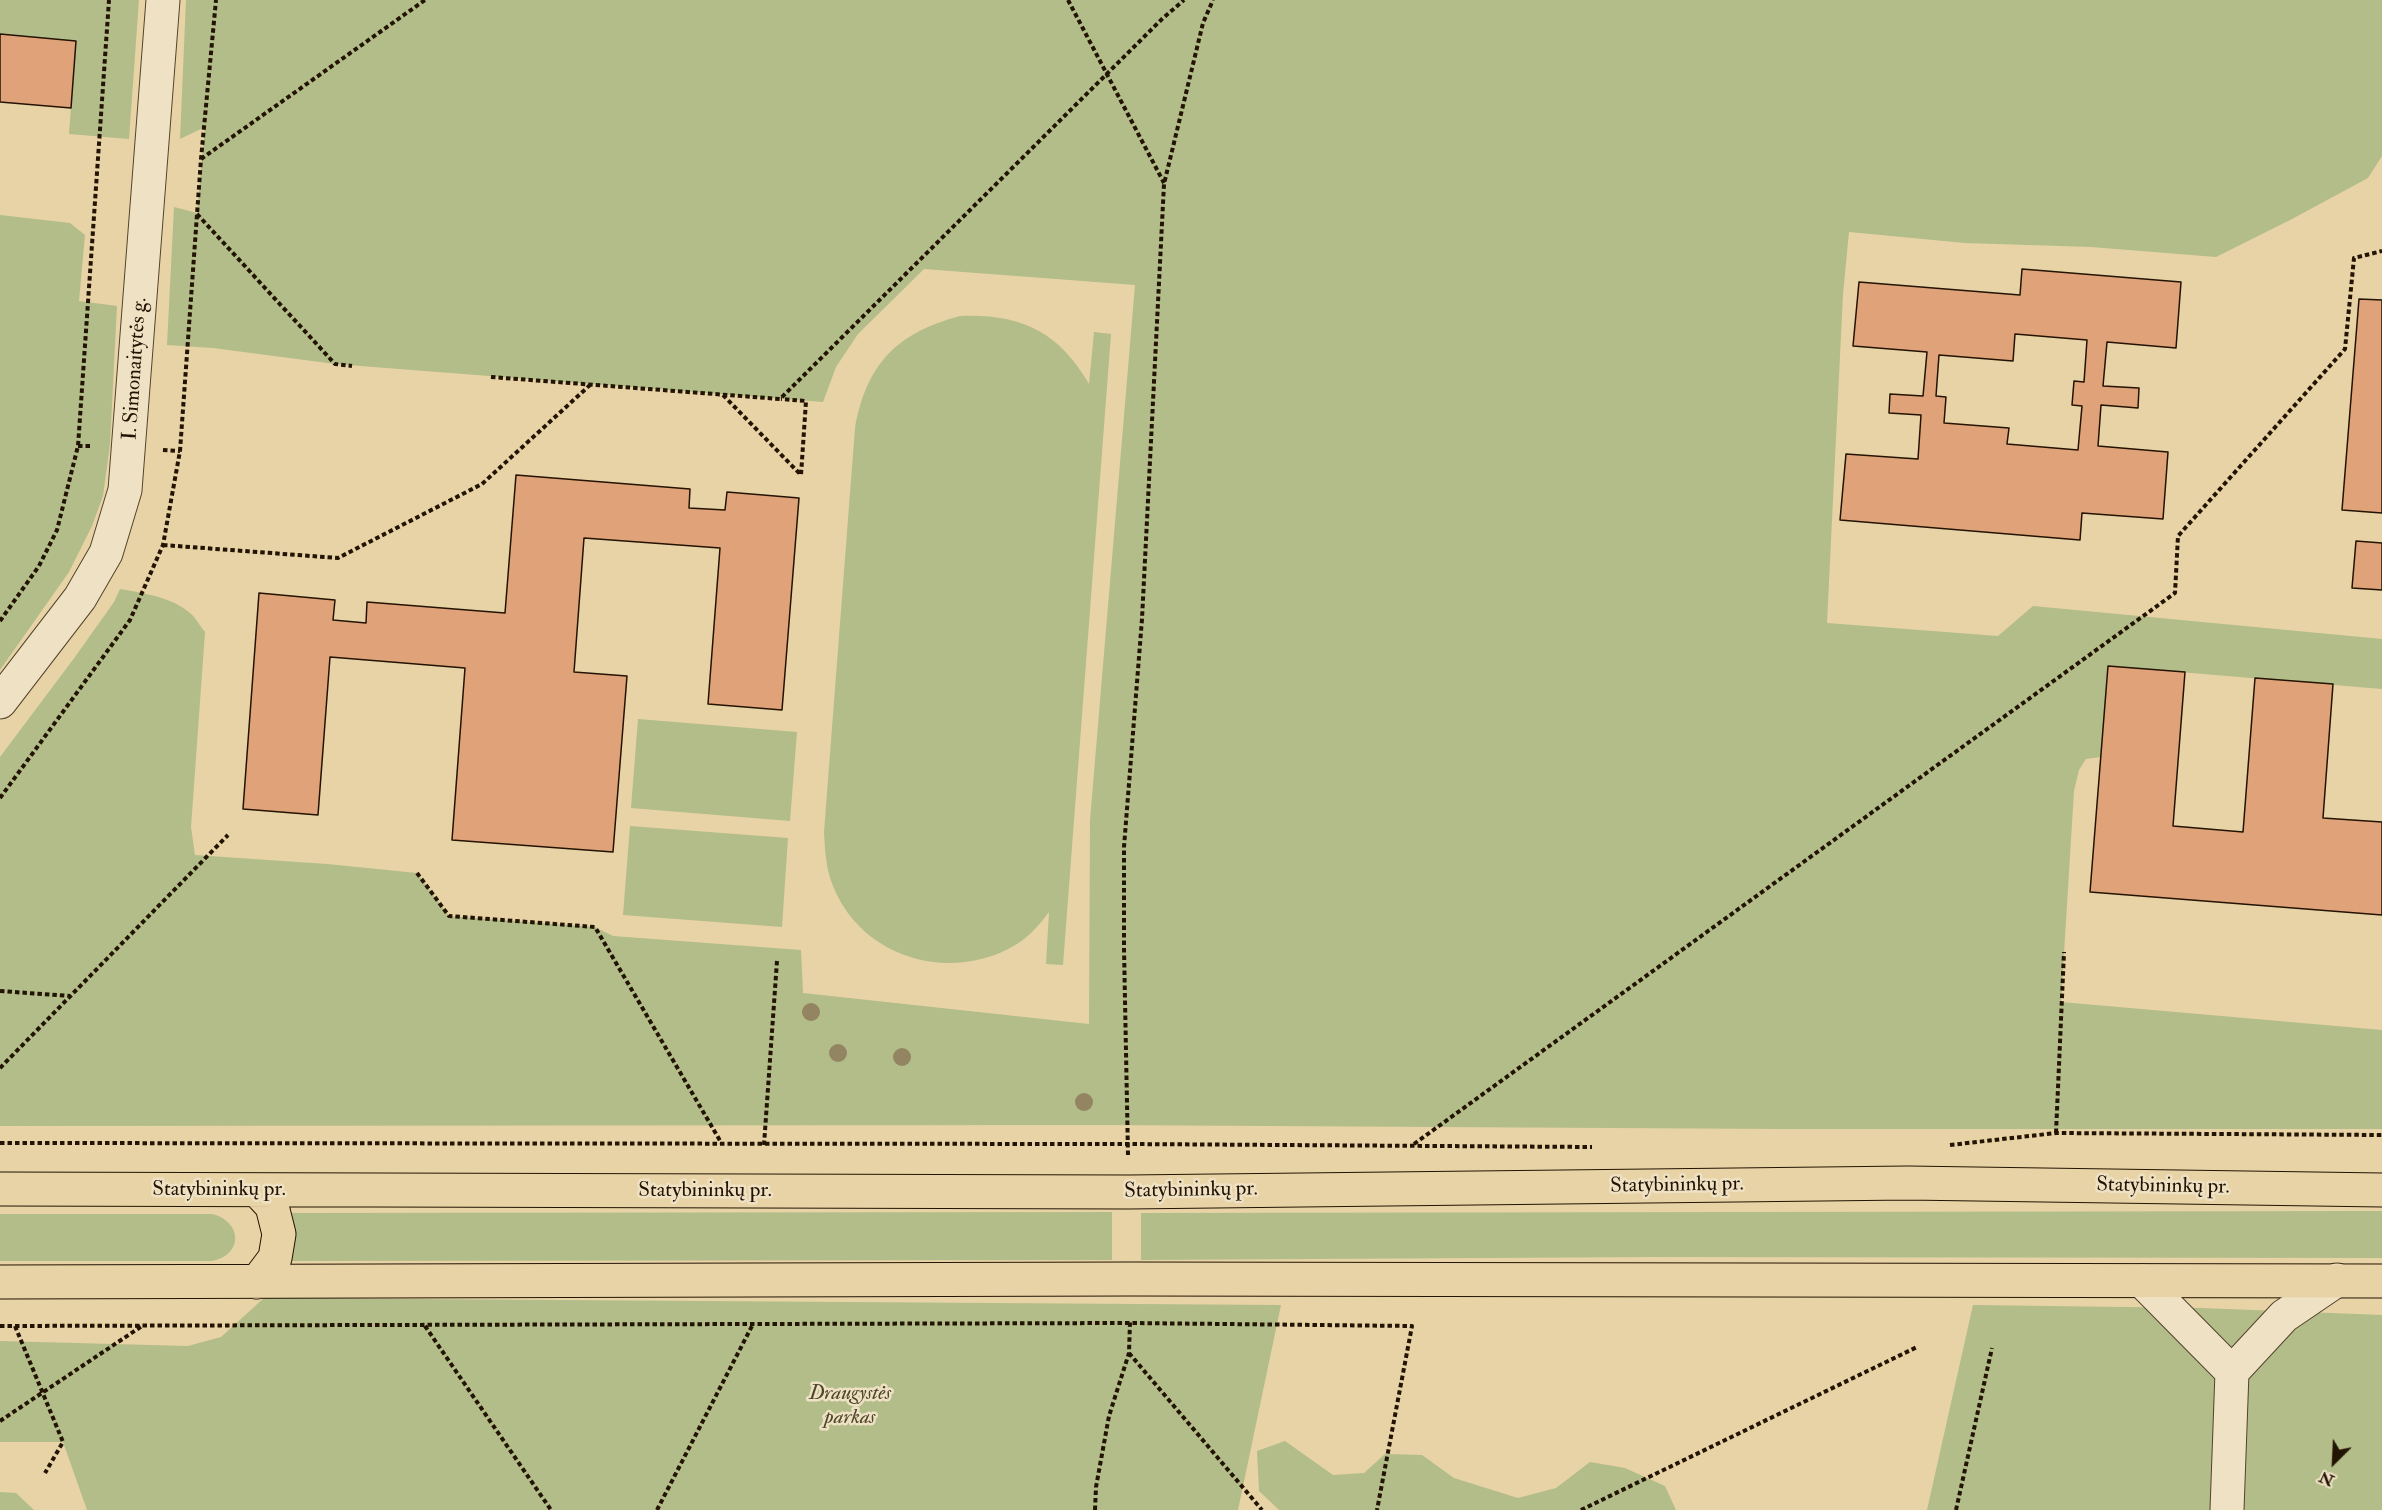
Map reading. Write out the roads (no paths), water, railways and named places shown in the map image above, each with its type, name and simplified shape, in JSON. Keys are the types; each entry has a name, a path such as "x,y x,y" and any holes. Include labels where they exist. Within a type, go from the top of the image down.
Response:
{"main road":[{"name":"Statybininkų pr.","path":"0,1189 1129,1192 1908,1183 2382,1190"},
{"path":"257,1190 272,1206 279,1234 275,1258 257,1282"},
{"path":"0,1282 1130,1279 2382,1281"}],"street":[{"name":"I. Simonaitytės g.","path":"0,702 80,598 106,553 126,490 163,0"},
{"path":"2227,1510 2232,1372 2284,1316 2337,1280"},
{"path":"2142,1281 2232,1372"}],"park label":[{"name":"Draugystės parkas","path":"850,1406"}]}
